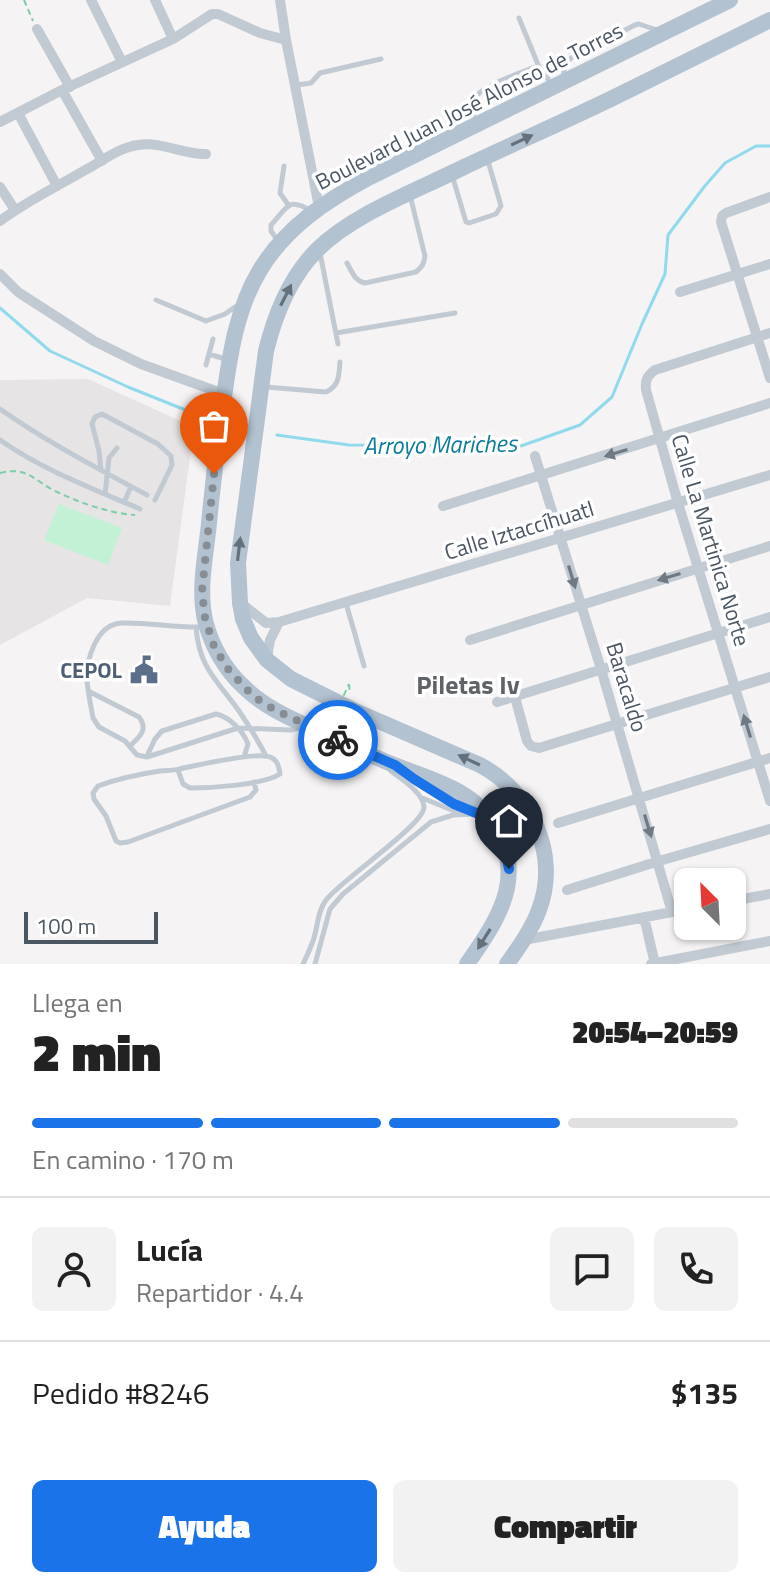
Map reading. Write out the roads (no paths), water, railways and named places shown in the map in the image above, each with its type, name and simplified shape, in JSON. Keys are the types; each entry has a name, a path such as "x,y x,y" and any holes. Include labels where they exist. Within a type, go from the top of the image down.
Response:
{"main road":[{"name":"Boulevard Juan José Alonso de Torres","path":"467,964 498,916 509,881 506,849 483,817 478,804 462,792 366,753 264,703 244,687 220,657 202,627 203,580 224,394 239,319 260,270 280,243 316,210 350,188 730,0"},
{"path":"507,964 534,922 545,885 541,837 531,814 516,793 490,770 291,679 267,660 251,638 243,619 238,563 266,351 273,325 283,299 299,272 341,230 364,216 770,20"},
{"path":"477,125 477,142 488,156"},
{"path":"350,188 359,191 366,199 364,216"}],"street":[{"path":"91,0 122,62"},
{"path":"155,0 173,39"},
{"path":"280,0 316,210"},
{"path":"0,122 173,39 215,14 286,40"},
{"path":"37,29 102,161"},
{"path":"18,113 57,186"},
{"path":"0,221 131,146 147,144 206,154"},
{"path":"0,187 15,210"},
{"path":"770,197 726,213 721,219 770,378"},
{"path":"680,292 770,264"},
{"path":"0,274 18,292 94,341 141,364 224,394"},
{"path":"757,337 770,333"},
{"name":"Calle La Martinica Norte","path":"757,337 655,370 645,381 678,503 770,801"},
{"path":"443,506 770,403"},
{"name":"Baracaldo","path":"535,456 618,723 672,912"},
{"name":"Calle Iztaccíhuatl","path":"279,622 770,475"},
{"path":"470,640 770,546"},
{"path":"240,603 266,623 279,622"},
{"path":"497,702 770,617"},
{"path":"267,660 270,640 279,622"},
{"path":"515,697 527,741 539,748 770,677"},
{"path":"558,823 770,758"},
{"path":"567,890 770,829"},
{"path":"746,898 770,894"},
{"path":"524,940 672,912"},
{"path":"644,917 653,964 770,941"}],"lane":[{"path":"519,18 539,67 559,84"},
{"path":"296,85 311,83 320,73 381,59"},
{"path":"477,125 472,110 474,97 483,90 539,67"},
{"path":"452,174 466,222 496,214 501,206 488,156"},
{"path":"284,166 280,193 289,206"},
{"path":"347,263 355,278 365,283 416,272 421,268 425,256 409,194"},
{"path":"280,243 270,228 289,206 298,203 316,210"},
{"path":"319,249 338,344"},
{"path":"156,300 206,321 225,314 245,300"},
{"path":"336,333 455,313"},
{"path":"206,365 213,339"},
{"path":"209,354 229,360"},
{"path":"261,387 326,392 338,383 340,362"},
{"path":"0,409 28,429 147,495"},
{"path":"101,470 92,424 95,417 102,414 158,444 171,456 172,465 155,500"},
{"path":"0,440 138,512"},
{"path":"105,494 109,458 117,448"},
{"path":"124,502 131,487"},
{"path":"346,602 364,666"},
{"path":"266,756 251,727 208,670 200,654 202,627 119,623 108,627 97,640 88,664 87,682 93,718 96,724 121,738 137,755 147,757 238,728 251,727 291,730 306,725"},
{"path":"89,692 139,717 143,732 130,746"},
{"path":"147,757 162,731 216,714 224,716 238,728 248,744 243,758"},
{"path":"303,964 325,901 424,812 419,797 366,753"},
{"path":"178,770 183,784 190,788 254,782 280,774 275,760 266,756 157,771 98,786 93,793 94,799 106,816 116,841 128,842 250,797 256,790 254,782"},
{"path":"419,797 460,814"},
{"path":"315,964 326,918 335,902 378,863 431,822 460,814 483,817"}],"waterway":[{"name":"Arroyo Mariches","path":"277,435 349,445 521,446 580,425 612,397 665,274 668,235 725,163 756,146 770,146"},
{"name":"Arroyo Mariches","path":"0,308 50,351 203,417"}],"place":[{"name":"CEPOL","path":"144,670"}],"district":[{"name":"Piletas Iv","path":"468,684"}]}
